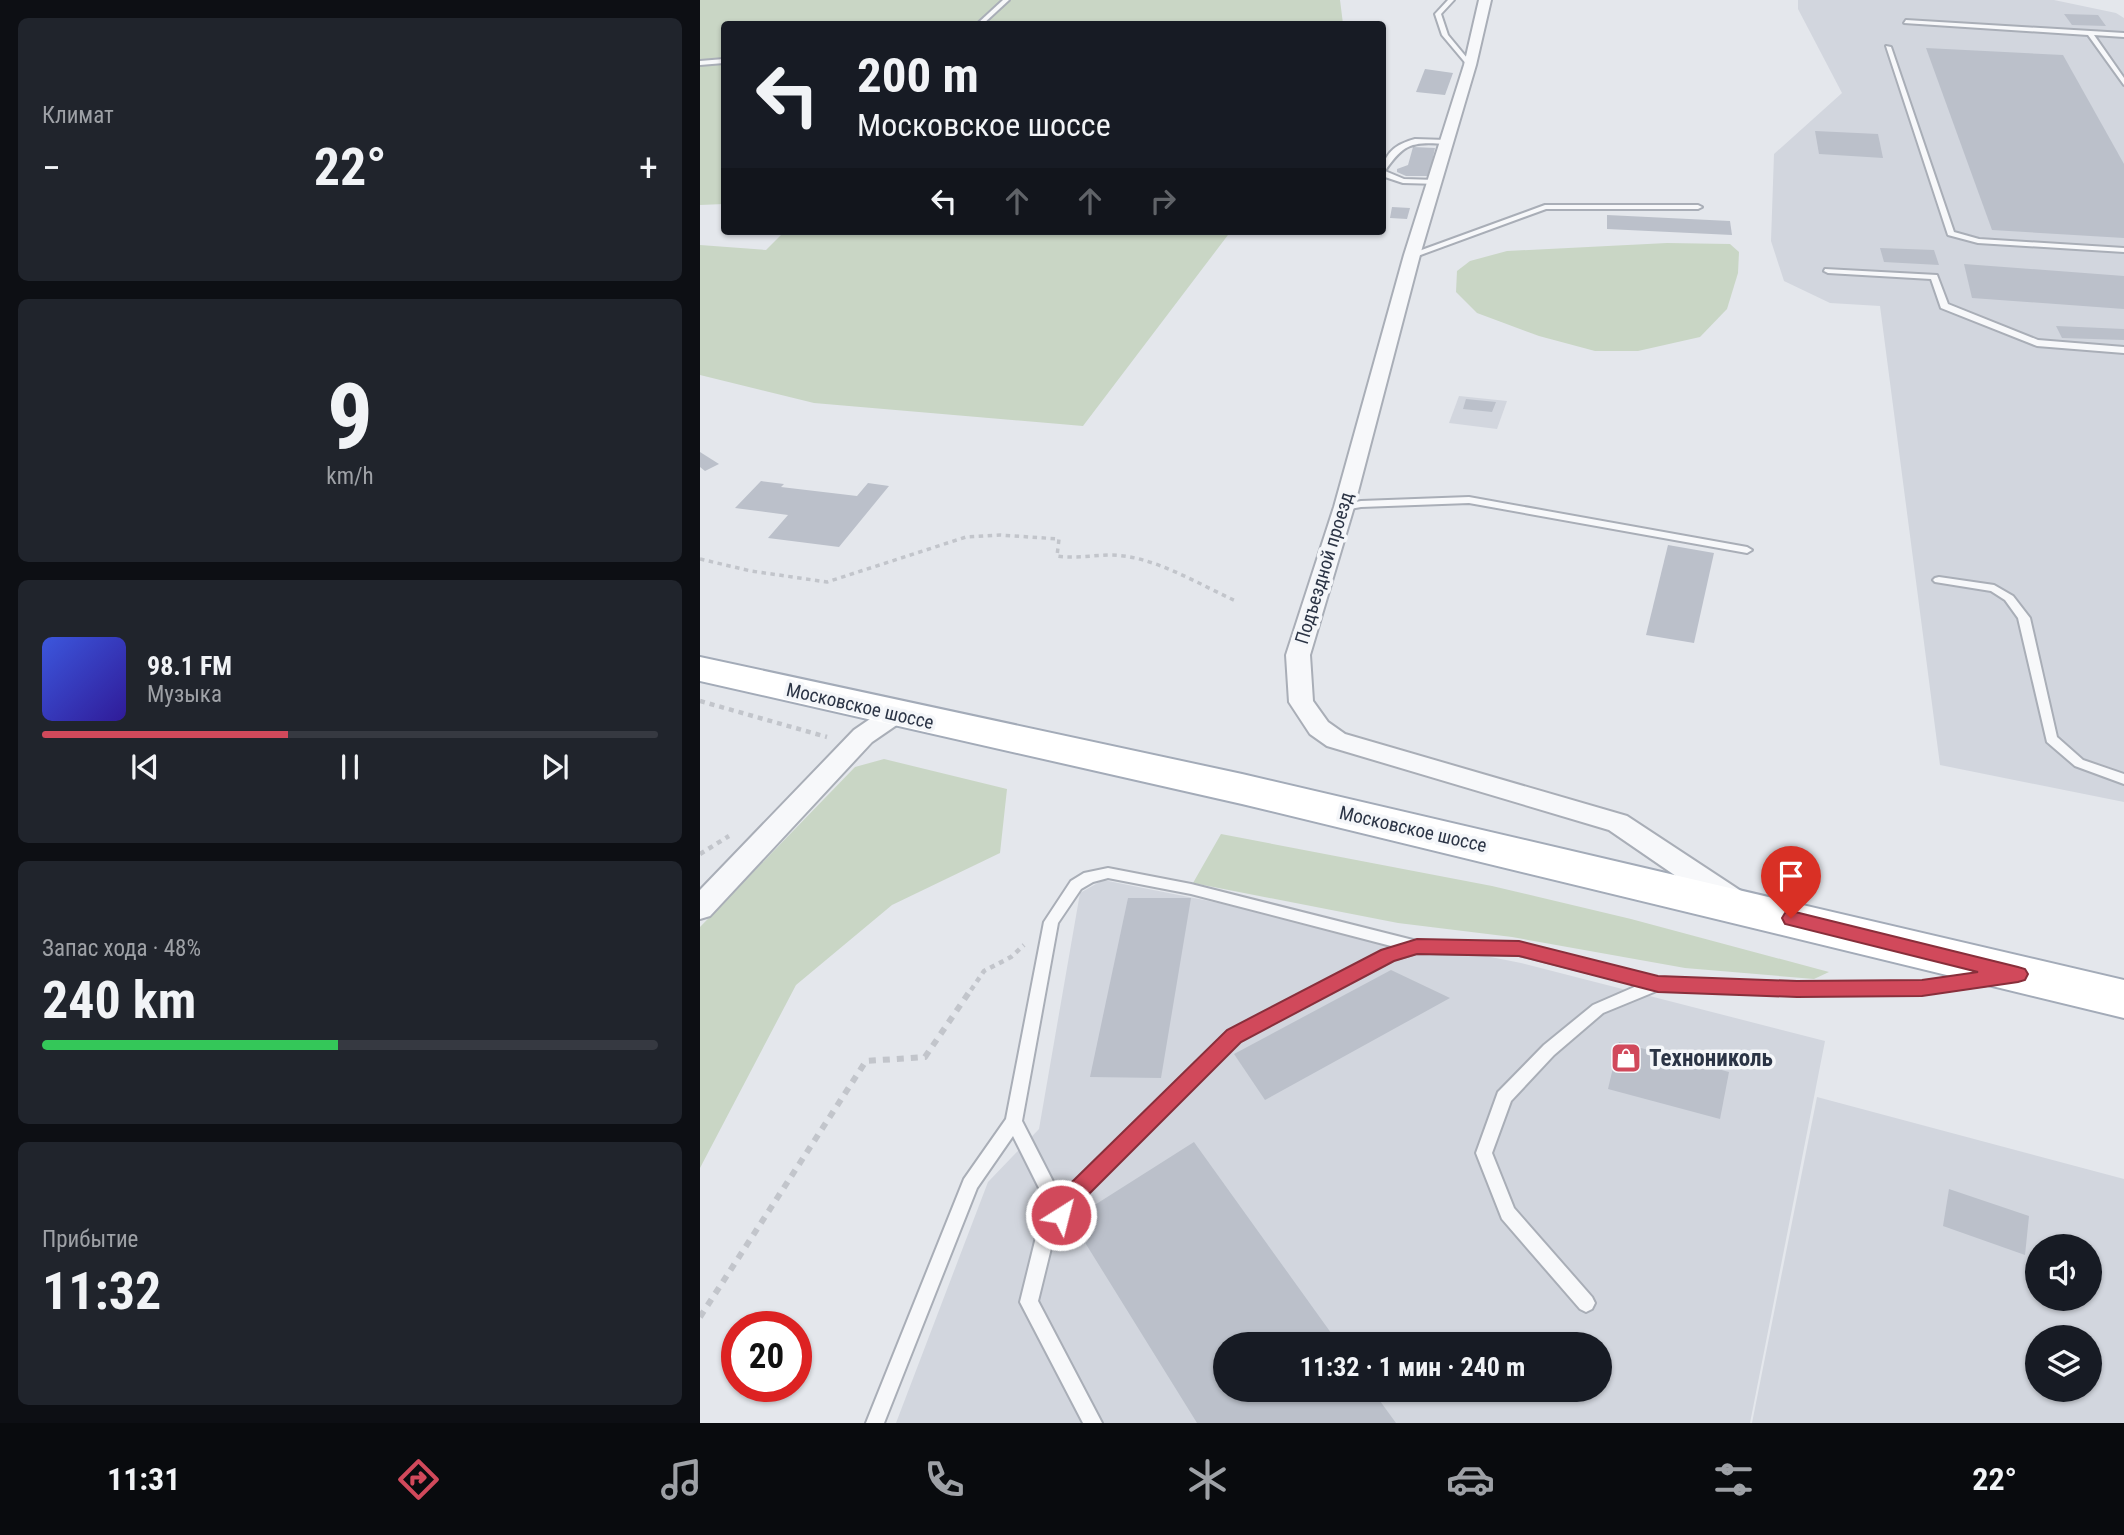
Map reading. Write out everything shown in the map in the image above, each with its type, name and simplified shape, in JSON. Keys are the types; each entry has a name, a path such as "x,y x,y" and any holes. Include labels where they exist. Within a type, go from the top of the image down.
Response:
{"main road":[{"name":"Московское шоссе","path":"700,669 1242,789 2124,999"}],"street":[{"name":"Подъездной проезд","path":"1485,0 1470,65 1412,255 1344,507 1298,655 1301,702 1320,728 1336,740 1618,822 1741,906"},
{"path":"700,908 863,736 895,714"}],"lane":[{"path":"983,21 1006,0"},
{"path":"1451,0 1438,14 1445,36 1470,65"},
{"path":"1906,22 2124,35"},
{"path":"2090,33 2124,83"},
{"path":"1888,47 1951,233 1978,241 2124,250"},
{"path":"700,63 721,61"},
{"path":"1386,164 1395,149 1405,143 1446,142"},
{"path":"1386,173 1403,181 1436,182"},
{"path":"1412,255 1545,207 1698,207"},
{"path":"1828,271 1934,276 1944,306 2037,344 2124,350"},
{"path":"1344,507 1360,503 1469,499 1747,550"},
{"path":"1939,580 1994,588 2009,598 2024,618 2050,739 2079,763 2124,779"},
{"path":"875,1423 970,1184 1014,1121 1051,922 1076,886 1089,877 1108,873 1191,889 1417,947 1519,949 1658,984 1797,989 1922,988 2018,974"},
{"path":"1093,1423 1029,1302 1045,1237 1079,1189 1234,1036 1388,955 1417,947"},
{"path":"1586,1303 1508,1213 1484,1153 1504,1097 1549,1050 1598,1009 1658,984"},
{"path":"1014,1121 1061,1215"}],"path":[{"path":"700,559 751,571 827,582 966,537 1000,535 1059,539 1057,556 1077,559 1113,555 1152,564 1236,601"},
{"path":"700,701 827,737 837,745 830,771"},
{"path":"700,1317 866,1061 925,1056 984,971 1011,957 1051,922"}],"shaded area":[{"path":"1798,0 2054,0 2116,13 2124,18 2124,802 1940,765 1880,306 1830,303 1784,281 1771,241 1774,154 1842,93 1798,9"},
{"path":"1459,396 1507,401 1497,429 1449,423"},
{"path":"1103,880 1521,963 1825,1041 1750,1423 896,1423 988,1182 1039,1129 1080,893"},
{"path":"1817,1097 2124,1179 2124,1423 1752,1423"}],"green space":[{"path":"700,0 1340,0 1343,21 721,21 721,204 700,205"},
{"path":"781,235 1228,235 1083,426 814,403 700,375 700,245 766,250"},
{"path":"1667,243 1730,244 1739,252 1738,273 1727,309 1700,337 1638,351 1595,351 1539,336 1477,313 1456,292 1457,271 1470,261 1507,251"},
{"path":"884,759 1007,789 1000,853 892,905 796,985 700,1168 700,927 855,767"},
{"path":"1221,834 1492,886 1631,919 1829,972 1814,979 1685,968 1512,937 1398,923 1193,883"}],"building":[{"path":"2064,14 2098,15 2106,26 2072,25"},
{"path":"1926,48 2063,55 2124,164 2124,238 1992,230"},
{"path":"1425,69 1453,73 1445,95 1416,92"},
{"path":"1815,131 1878,134 1883,158 1819,154"},
{"path":"1413,147 1435,148 1429,176 1406,176 1397,172 1397,169 1408,165"},
{"path":"1392,207 1410,208 1407,219 1390,218"},
{"path":"1607,215 1730,221 1732,235 1607,229"},
{"path":"1880,248 1934,250 1939,265 1884,262"},
{"path":"1964,264 2124,276 2124,309 1972,298"},
{"path":"2056,326 2124,329 2124,340 2062,338"},
{"path":"1466,399 1496,402 1492,412 1463,409"},
{"path":"700,452 719,464 705,471 700,467"},
{"path":"761,481 784,484 781,487 857,496 868,483 889,486 839,547 768,538 788,515 735,508"},
{"path":"1668,545 1714,553 1694,643 1646,635"},
{"path":"1128,898 1191,898 1161,1078 1090,1077"},
{"path":"1391,970 1450,998 1265,1100 1234,1054"},
{"path":"1619,1042 1729,1072 1720,1119 1608,1089"},
{"path":"1194,1142 1330,1332 1213,1332 1213,1402 1381,1402 1396,1423 1197,1423 1071,1220"},
{"path":"1949,1189 2029,1216 2027,1234 2025,1234 2025,1255 1943,1226"}],"place":[{"name":"Технониколь","path":"1626,1058"}],"route":[{"path":"1061,1215 1079,1189 1234,1036 1388,955 1417,947 1519,949 1658,984 1797,989 1922,988 2018,974 1791,918"}]}
